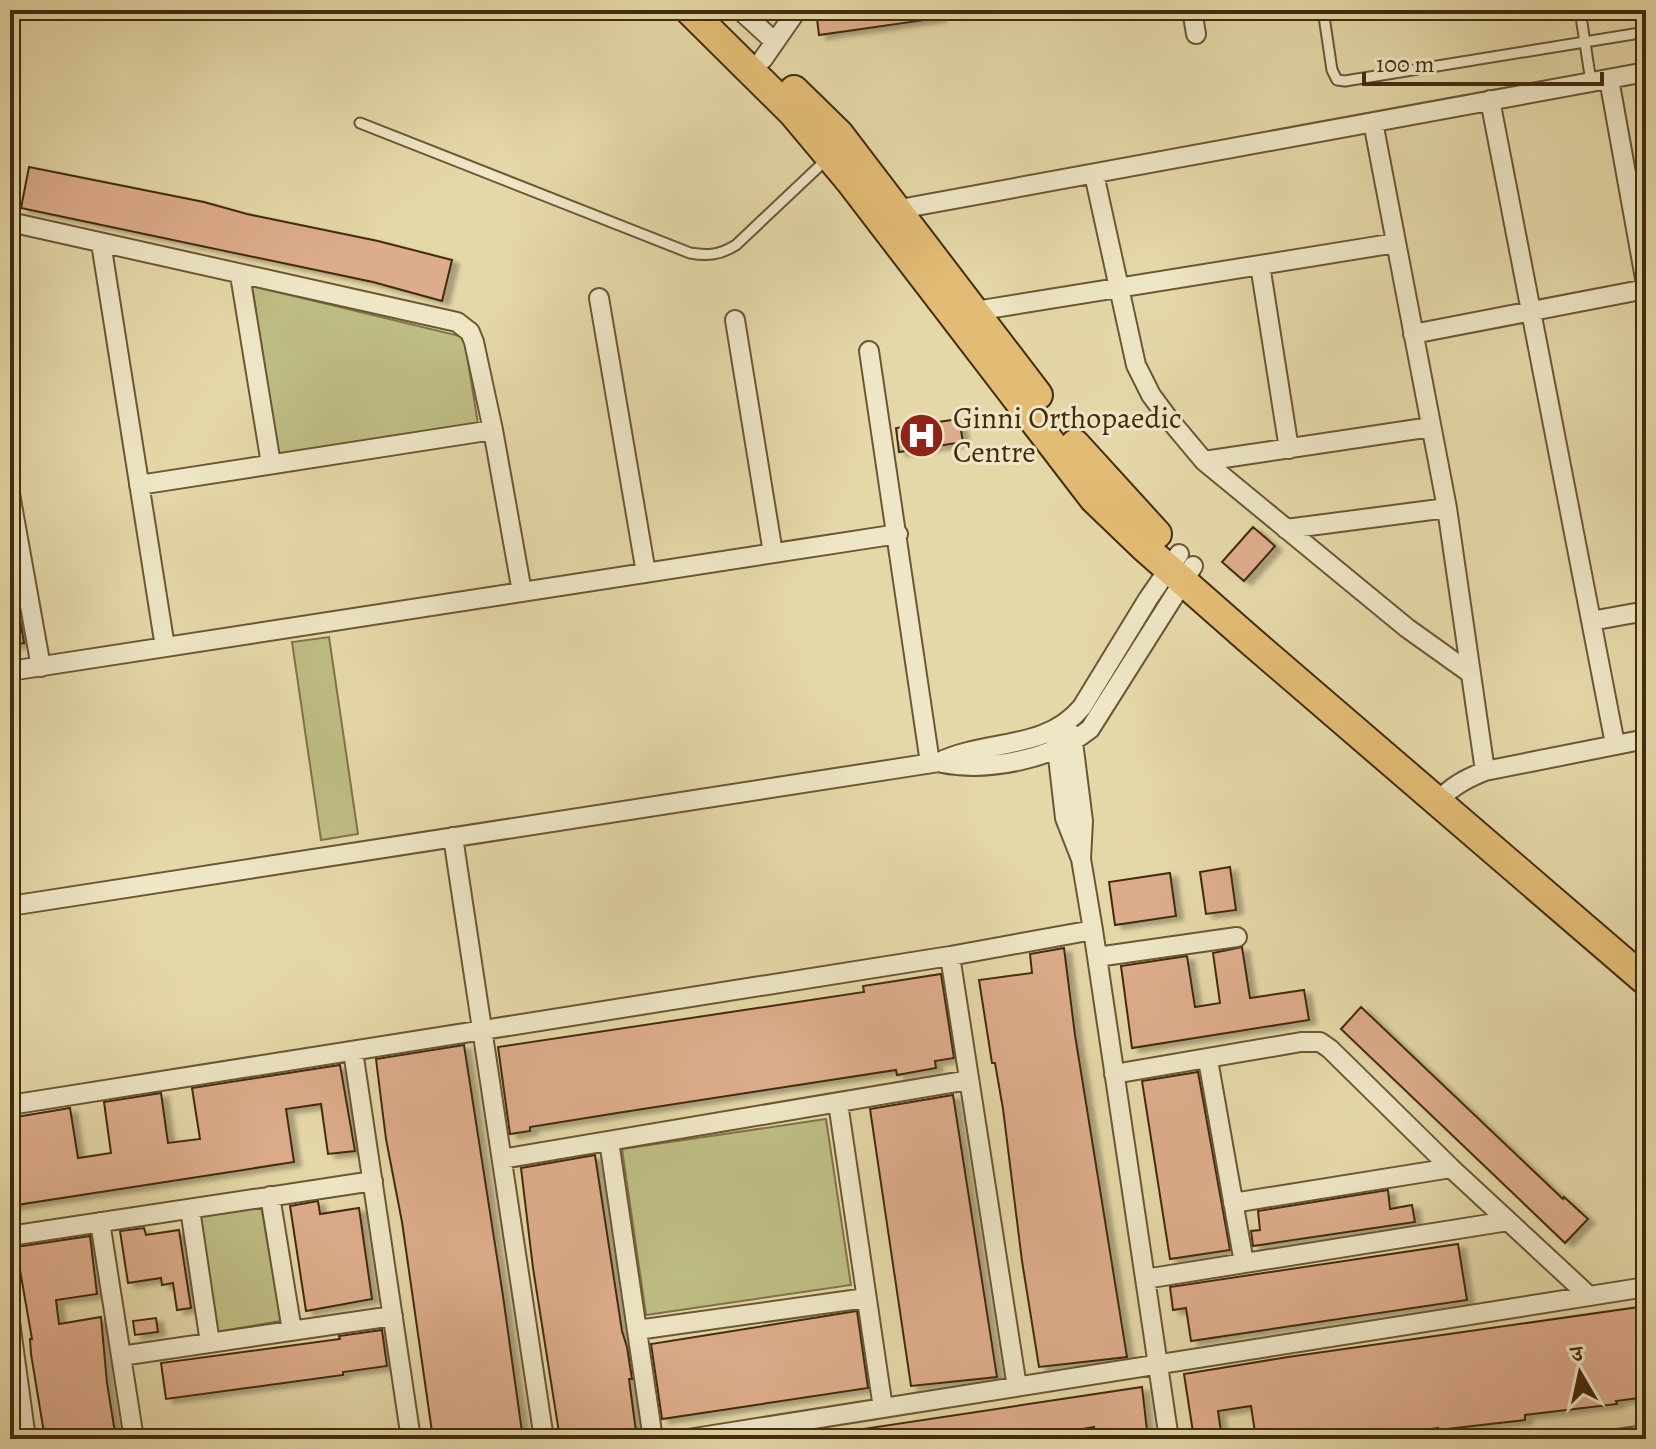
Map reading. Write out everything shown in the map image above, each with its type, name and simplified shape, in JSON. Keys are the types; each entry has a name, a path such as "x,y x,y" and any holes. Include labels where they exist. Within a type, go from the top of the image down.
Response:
{"main road":[{"path":"689,10 793,113 830,157 886,212 975,311 1088,461 1153,531 1181,567"},
{"path":"709,10 769,50 839,134 886,212 1094,499 1181,567 1443,796 1646,981"},
{"path":"1443,796 1646,958"}],"street":[{"path":"740,10 769,50 797,10"},
{"path":"1192,10 1196,34"},
{"path":"886,212 1646,72"},
{"path":"1413,334 1646,287 1638,203 1600,80"},
{"path":"1490,100 1615,744"},
{"path":"1373,122 1447,508 1485,771"},
{"path":"1094,174 1136,365 1151,395 1204,461 1407,628 1470,673"},
{"path":"10,222 464,326 474,342 522,592"},
{"path":"101,243 165,647"},
{"path":"975,311 1396,243"},
{"path":"1260,265 1289,449"},
{"path":"240,275 271,464"},
{"path":"599,298 646,573"},
{"path":"735,320 773,553"},
{"path":"869,351 935,763"},
{"path":"1204,461 1431,427"},
{"path":"139,485 493,430"},
{"path":"11,502 41,667"},
{"path":"1286,529 1447,508"},
{"path":"10,671 898,534"},
{"path":"935,763 952,756 1036,738 1072,720 1181,567"},
{"path":"10,906 935,763 979,765 1030,758 1065,746 1090,729 1181,567"},
{"path":"1591,621 1646,611"},
{"path":"1065,746 1072,720"},
{"path":"1055,731 1065,746 1083,821 1081,859 1169,1439"},
{"path":"1443,796 1464,779 1485,771 1646,739"},
{"path":"453,837 544,1439"},
{"path":"10,1105 950,956 1093,930"},
{"path":"1097,957 1237,937"},
{"path":"950,956 1017,1387"},
{"path":"1114,1074 1301,1042 1320,1042 1589,1296"},
{"path":"353,1051 411,1439"},
{"path":"1208,1060 1244,1263"},
{"path":"502,1159 969,1080"},
{"path":"838,1103 883,1408"},
{"path":"609,1141 653,1439"},
{"path":"1233,1203 1451,1168"},
{"path":"10,1236 373,1181"},
{"path":"270,1196 292,1331"},
{"path":"190,1209 210,1343"},
{"path":"1145,1279 1508,1221"},
{"path":"100,1222 134,1439"},
{"path":"688,1439 1646,1287"},
{"path":"637,1330 866,1298"},
{"path":"121,1356 393,1316"},
{"path":"10,1322 26,1439"},
{"path":"1617,1439 1646,1435"}],"lane":[{"path":"1323,10 1332,70 1337,80 1345,81 1646,32"},
{"path":"1580,10 1585,41 1600,80"},
{"path":"360,123 690,253 707,256 723,254 736,245 830,157"}],"shaded area":[{"path":"252,286 464,337 478,424 279,456"},
{"path":"329,637 358,834 321,840 292,642"},
{"path":"826,1119 851,1285 646,1315 622,1149"},
{"path":"261,1205 281,1321 216,1332 196,1216"}],"building":[{"path":"816,10 938,10 939,18 819,35"},
{"path":"29,167 204,202 452,260 442,301 373,282 21,208"},
{"path":"959,419 963,442 899,452 896,428"},
{"path":"1253,527 1275,546 1244,581 1222,562"},
{"path":"10,590 15,590 24,643 10,645"},
{"path":"1230,867 1236,910 1206,914 1200,872"},
{"path":"1170,873 1176,916 1115,925 1109,882"},
{"path":"1242,947 1250,998 1304,990 1309,1020 1132,1048 1121,966 1187,956 1195,1007 1220,1003 1213,953"},
{"path":"1064,948 1127,1357 1039,1367 1003,1109 995,1063 992,1063 979,980 1032,973 1030,954"},
{"path":"941,974 954,1058 935,1061 936,1068 897,1075 896,1070 617,1113 530,1127 530,1131 510,1134 498,1047 864,992 863,986"},
{"path":"1361,1007 1563,1199 1588,1219 1565,1243 1341,1029"},
{"path":"464,1045 523,1439 433,1439 402,1222 386,1139 376,1059"},
{"path":"340,1065 355,1151 328,1154 321,1104 286,1109 294,1162 10,1206 10,1118 70,1108 78,1158 111,1153 104,1102 161,1093 168,1143 200,1139 192,1088"},
{"path":"1198,1072 1230,1250 1170,1259 1142,1081"},
{"path":"953,1095 997,1377 911,1386 870,1109"},
{"path":"595,1155 632,1379 629,1379 637,1439 604,1439 604,1435 560,1439 533,1268 521,1168"},
{"path":"1388,1190 1390,1209 1412,1205 1415,1222 1253,1246 1251,1231 1260,1230 1258,1211"},
{"path":"318,1201 320,1214 359,1208 372,1299 306,1311 290,1206"},
{"path":"144,1228 146,1235 179,1230 191,1308 177,1310 173,1283 162,1285 161,1278 128,1283 120,1231"},
{"path":"90,1236 97,1294 56,1300 59,1324 101,1317 116,1439 45,1439 16,1247"},
{"path":"1458,1244 1467,1300 1191,1341 1186,1308 1173,1310 1170,1287"},
{"path":"1646,1306 1646,1397 1616,1401 1617,1404 1525,1415 1525,1420 1438,1428 1375,1439 1256,1439 1251,1406 1218,1411 1222,1439 1194,1439 1184,1374"},
{"path":"857,1311 868,1388 662,1419 651,1344"},
{"path":"156,1318 158,1332 135,1335 133,1321"},
{"path":"382,1330 387,1366 343,1372 343,1375 166,1399 161,1363 340,1339 339,1336"},
{"path":"1142,1387 1148,1439 1095,1439 1094,1427 1028,1439 843,1439 843,1432"}],"place":[{"name":"Ginni Orthopaedic Centre","path":"922,435"}]}
